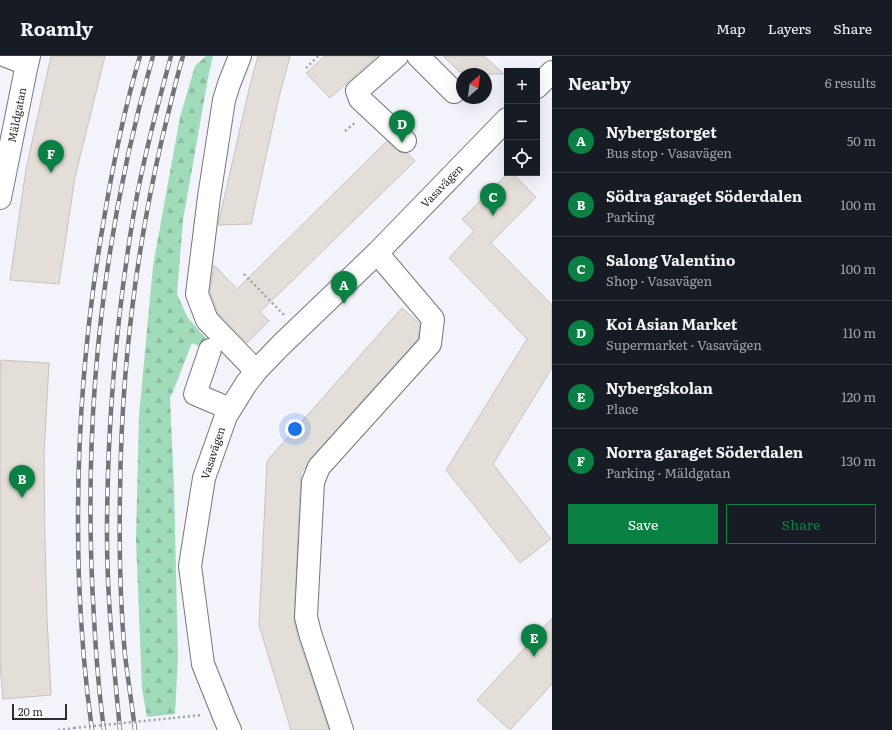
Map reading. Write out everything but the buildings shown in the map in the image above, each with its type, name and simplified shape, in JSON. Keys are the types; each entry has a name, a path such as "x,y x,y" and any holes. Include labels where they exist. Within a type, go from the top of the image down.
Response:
{"street":[{"path":"6,56 28,60"},
{"path":"240,56 224,100 209,197 197,294 207,320 256,371"},
{"path":"397,56 357,91 360,99 406,141"},
{"path":"418,56 454,92"},
{"name":"Mäldgatan","path":"0,198 28,60"},
{"path":"540,84 552,72"},
{"name":"Vasavägen","path":"230,730 203,664 190,566 204,478 226,416 256,371 377,253 504,122"},
{"path":"342,730 310,633 306,616 313,482 319,467 430,344 433,319 377,253"},
{"path":"210,350 195,394 230,409"}],"path":[{"path":"306,68 318,56"},
{"path":"345,131 356,122"},
{"path":"244,274 287,318"},
{"path":"58,730 205,714"}],"green space":[{"path":"206,56 213,56 183,220 177,294 188,318 222,356 192,343 170,398 174,487 178,658 175,714 147,717 142,689 136,539 139,416 153,266 180,117 195,66"}],"railway":[{"path":"92,730 87,692 79,580 78,489 82,399 91,309 104,219 119,137 140,56"},
{"path":"104,730 99,688 94,618 91,547 91,476 94,405 108,264 120,194 135,125 153,56"},
{"path":"120,730 111,633 107,560 107,495 114,373 122,292 134,212 146,154 171,56"},
{"path":"135,730 125,655 121,595 120,515 123,405 131,316 144,227 162,139 183,56"}],"place":[{"name":"Koi Asian Market","path":"402,143"},
{"name":"Norra garaget Söderdalen","path":"51,173"},
{"name":"Salong Valentino","path":"493,216"},
{"name":"Nybergstorget","path":"344,304"},
{"name":"Södra garaget Söderdalen","path":"22,498"},
{"name":"Nybergskolan","path":"534,657"}]}
